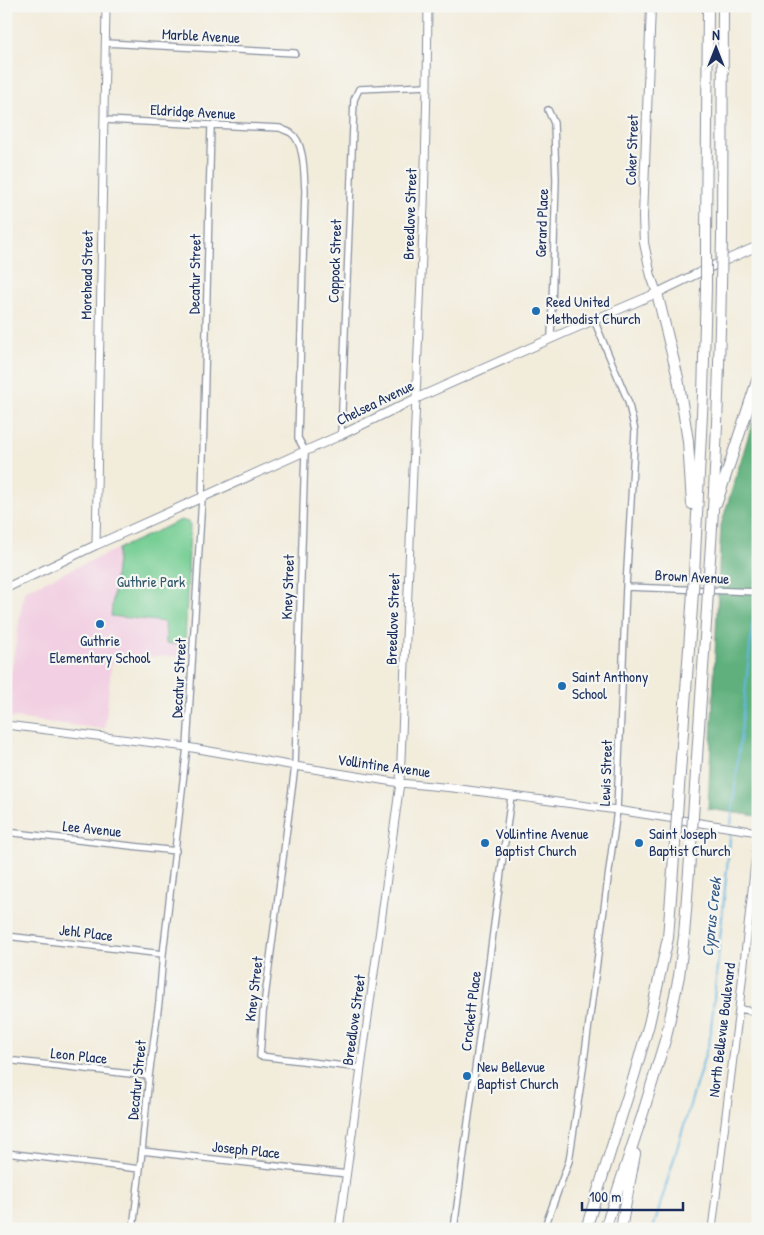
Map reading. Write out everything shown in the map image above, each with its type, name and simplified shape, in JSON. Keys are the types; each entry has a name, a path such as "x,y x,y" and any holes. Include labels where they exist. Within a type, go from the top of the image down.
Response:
{"highway":[{"path":"586,1229 649,1024 668,938 692,607 703,394 706,288 708,6"},
{"path":"605,1229 644,1113 666,1037 679,976 684,936 714,512 719,394 723,6"},
{"path":"657,293 678,378 688,441 695,554"},
{"path":"714,512 758,378"},
{"path":"621,1229 644,1113"},
{"path":"611,1229 636,1135"}],"main road":[{"name":"Coker Street","path":"651,6 644,243 651,276 657,293"},
{"name":"Chelsea Avenue","path":"6,588 96,545 341,435 415,399 657,293 758,246"}],"street":[{"name":"Morehead Street","path":"96,545 106,6"},
{"name":"Breedlove Street","path":"339,1229 400,783 424,215 428,6"},
{"name":"Marble Avenue","path":"106,43 295,53"},
{"name":"Coppock Street","path":"341,435 354,100 359,89 427,86"},
{"name":"Gerard Place","path":"548,110 554,123 556,180 551,338"},
{"name":"Eldridge Avenue","path":"104,120 280,128"},
{"name":"Decatur Street","path":"133,1229 187,747 202,498 212,125"},
{"name":"Kney Street","path":"280,128 293,134 300,147 303,164 304,192 298,438 305,451 294,766 263,1013 260,1056 361,1068"},
{"name":"Lewis Street","path":"544,1229 569,1161 617,810 626,587 635,431 628,401 594,320"},
{"name":"Brown Avenue","path":"626,587 758,592"},
{"name":"Vollintine Avenue","path":"6,725 187,747 400,783 453,788 617,810 758,833"},
{"name":"Crockett Place","path":"454,1229 511,796"},
{"name":"Lee Avenue","path":"6,832 176,851"},
{"name":"North Bellevue Boulevard","path":"712,1229 758,833"},
{"name":"Jehl Place","path":"6,936 163,954"},
{"path":"739,1009 758,1012"},
{"name":"Leon Place","path":"6,1060 149,1076"},
{"name":"Joseph Place","path":"142,1151 347,1174"},
{"path":"6,1153 140,1168"}],"shaded area":[{"path":"181,520 188,522 190,526 183,656 112,657 105,729 6,717 6,705 24,591"}],"green space":[{"path":"758,405 757,816 708,809 721,525"},
{"name":"Guthrie Park","path":"181,520 188,522 190,526 185,646 166,643 165,622 111,616 118,549"}],"waterway":[{"name":"Cyprus Creek","path":"731,825 758,571"},
{"name":"Cyprus Creek","path":"653,1229 710,1038 731,829"}],"place":[{"name":"Reed United Methodist Church","path":"536,311"},
{"name":"Guthrie Elementary School","path":"100,624"},
{"name":"Saint Anthony School","path":"562,686"},
{"name":"Vollintine Avenue Baptist Church","path":"485,843"},
{"name":"Saint Joseph Baptist Church","path":"639,843"},
{"name":"New Bellevue Baptist Church","path":"467,1076"}]}
